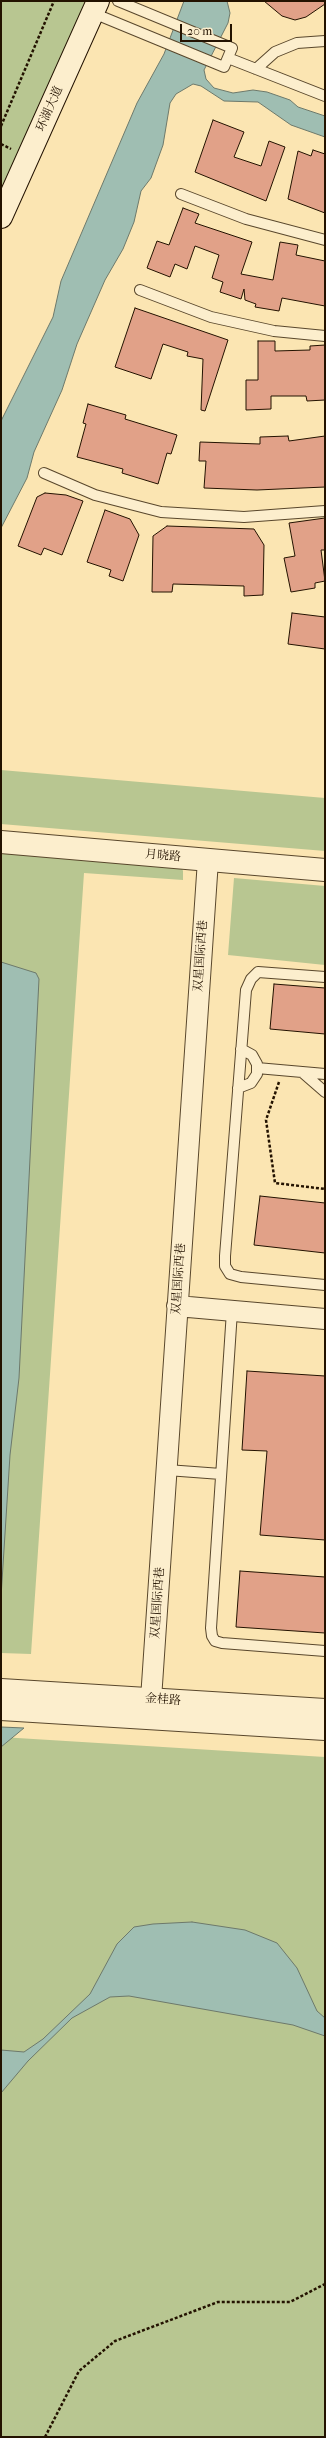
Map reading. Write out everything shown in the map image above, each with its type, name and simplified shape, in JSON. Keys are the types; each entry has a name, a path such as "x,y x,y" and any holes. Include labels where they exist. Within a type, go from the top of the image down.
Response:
{"street":[{"name":"环湖大道","path":"1,217 96,7"},
{"name":"月晓路","path":"1,842 325,870"},
{"name":"双星国际西巷","path":"151,1699 208,860"},
{"path":"177,1306 325,1319"},
{"name":"金桂路","path":"1,1690 325,1710"},
{"name":"金桂路","path":"1,1709 325,1729"}],"lane":[{"path":"96,7 224,67 232,48 118,1"},
{"path":"256,69 275,52 297,43 325,41"},
{"path":"228,58 325,96"},
{"path":"181,194 246,219 325,240"},
{"path":"140,290 211,317 274,331 325,336"},
{"path":"44,473 95,495 162,512 244,517 325,511"},
{"path":"325,977 258,972 251,979 246,990 225,1266 230,1274 241,1277 325,1285"},
{"path":"238,1088 251,1083 257,1074 257,1068 252,1055 241,1049"},
{"path":"257,1068 325,1074"},
{"path":"302,1072 325,1092"},
{"path":"232,1311 211,1628 216,1641 325,1651"},
{"path":"167,1470 221,1474"}],"path":[{"path":"1,126 54,1"},
{"path":"283,1070 266,1120 275,1183 325,1189"},
{"path":"45,2437 79,2371 116,2341 218,2302 290,2302 325,2284"}],"green space":[{"path":"1,1 85,1 27,143 1,198"},
{"path":"1,770 325,798 325,851 1,824"},
{"path":"1,846 181,866 183,871 183,880 84,873 31,1654 1,1653"},
{"path":"234,878 325,886 325,965 228,955"},
{"path":"1,1737 325,1757 325,2437 1,2437"}],"shaded area":[{"path":"184,1 227,1 230,13 228,23 204,70 206,79 214,88 233,93 253,90 267,92 290,100 298,107 325,116 325,137 291,125 258,102 224,101 201,86 193,84 176,94 170,103 163,145 151,178 141,191 134,222 123,249 105,280 77,344 62,390 34,452 27,478 1,528 1,421 53,317 61,281 137,103 164,54"},
{"path":"1,962 36,973 39,979 19,1378 10,1455 1,1597"},
{"path":"1,1727 24,1728 1,1747"},
{"path":"192,1922 245,1930 277,1943 297,1968 317,2011 325,2018 325,2036 293,2025 129,1996 110,1997 72,2018 28,2061 1,2093 1,2050 24,2052 43,2039 90,1994 117,1944 134,1927 153,1924"}],"building":[{"path":"264,1 325,1 325,4 306,17 295,20 282,16"},
{"path":"213,120 244,132 234,157 261,166 269,141 285,147 266,201 195,172"},
{"path":"313,150 325,154 325,213 288,199 298,151 311,156"},
{"path":"183,208 199,214 195,223 252,242 241,274 273,280 280,242 298,245 296,255 325,261 325,306 282,298 279,311 255,307 256,304 245,300 244,289 241,299 220,292 223,282 212,278 219,255 195,246 187,269 175,264 170,277 147,268 157,241 169,245"},
{"path":"135,308 228,340 205,411 201,410 203,359 187,356 188,352 163,344 151,379 115,367"},
{"path":"258,341 275,341 275,351 310,350 310,346 325,345 325,400 307,401 306,396 271,396 271,409 246,410 246,380 258,380"},
{"path":"88,404 126,415 125,419 177,435 171,454 167,453 158,484 122,473 123,469 77,457 86,424 83,423"},
{"path":"288,436 289,441 325,436 325,487 257,490 204,488 206,461 199,461 200,442 260,444 260,437"},
{"path":"45,493 66,495 83,501 62,555 44,548 41,555 18,546 37,497"},
{"path":"105,510 130,519 139,535 123,581 109,576 111,570 87,562"},
{"path":"325,518 325,550 321,550 325,581 315,583 315,588 291,592 284,558 295,556 289,523"},
{"path":"167,526 254,529 264,545 263,595 244,596 244,586 173,584 172,592 152,592 153,536"},
{"path":"292,613 325,617 325,649 288,644"},
{"path":"274,984 325,988 325,1034 270,1029"},
{"path":"260,1196 325,1203 325,1253 254,1245"},
{"path":"247,1371 325,1376 325,1540 260,1535 267,1451 242,1450"},
{"path":"240,1571 325,1577 325,1633 236,1627"}]}
